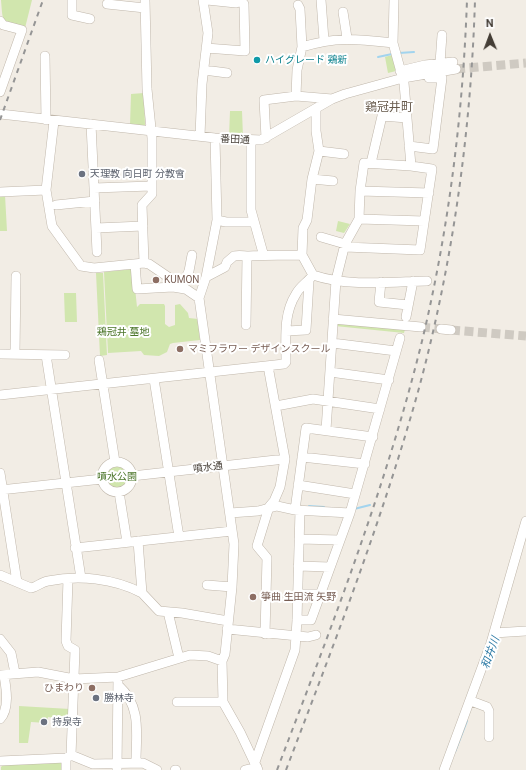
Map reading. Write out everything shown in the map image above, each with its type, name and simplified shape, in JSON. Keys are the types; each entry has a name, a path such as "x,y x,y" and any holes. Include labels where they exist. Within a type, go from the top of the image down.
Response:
{"street":[{"path":"72,0 72,15 90,19"},
{"path":"200,136 208,33 202,0"},
{"path":"206,48 245,51 244,4 240,0 236,3 207,0"},
{"path":"321,0 324,40"},
{"path":"394,0 393,43 402,77 411,166"},
{"path":"107,4 145,4 149,130 152,138 152,194 142,205 143,226 137,289 172,287 186,288"},
{"path":"296,96 297,70 302,47 300,9 298,5"},
{"path":"343,12 347,38"},
{"path":"0,21 3,25 22,30 0,92"},
{"path":"402,77 440,63 442,35"},
{"path":"302,47 324,40 347,38 393,43"},
{"path":"45,56 50,120 46,190 52,226 81,266 94,268 139,263 155,267 199,298"},
{"path":"0,62 10,63"},
{"name":"番田通","path":"0,114 251,141 266,138 332,99 402,77 454,66 440,63"},
{"path":"204,70 227,73"},
{"path":"402,77 421,79 442,78 434,149 410,146"},
{"path":"266,138 264,100 296,96 332,99"},
{"path":"286,331 306,330 311,278 302,255 303,228 307,220 312,179 319,151 316,131 316,109"},
{"path":"371,163 382,116 407,118"},
{"path":"90,124 97,252"},
{"path":"215,138 217,220 206,277 199,298 232,531 232,587 225,654 222,661 223,702 256,766"},
{"path":"251,141 250,191 254,222 263,253"},
{"path":"319,151 344,154"},
{"path":"321,238 345,245 420,250 432,169 364,163 360,191 359,219 345,245 336,280 326,430"},
{"path":"312,179 334,181"},
{"path":"94,188 152,186"},
{"path":"0,192 46,190"},
{"path":"360,191 429,193"},
{"path":"56,205 95,201"},
{"path":"359,219 424,221"},
{"path":"217,220 254,222"},
{"path":"96,228 143,226"},
{"path":"206,277 225,267 231,257 236,255 247,256 263,253 268,256 302,255"},
{"path":"186,288 192,255"},
{"path":"246,325 248,272 247,256"},
{"path":"15,354 16,276"},
{"path":"287,318 296,292 311,278 381,282 427,281"},
{"path":"381,282 379,302 408,305"},
{"path":"406,317 413,282"},
{"path":"0,395 284,364 286,362 286,304"},
{"path":"333,319 421,327"},
{"path":"297,620 311,620 350,513 373,437 400,338"},
{"path":"332,343 396,351"},
{"path":"0,354 64,355"},
{"path":"46,355 75,548 81,578"},
{"path":"98,360 115,462"},
{"path":"265,634 267,558 257,546 269,507 274,501 280,487 284,459 268,366"},
{"path":"330,372 388,380"},
{"path":"154,379 178,537"},
{"path":"276,406 313,399 380,409"},
{"path":"256,766 294,650 298,594 298,485 306,428 373,437"},
{"path":"302,457 365,464"},
{"name":"噴水通","path":"132,476 284,459"},
{"path":"115,462 120,462 128,467 132,476 130,485 119,492 108,489 102,479 104,470 110,463 115,462"},
{"path":"0,473 1,490 17,582"},
{"path":"1,490 102,479"},
{"path":"298,485 355,494"},
{"path":"119,492 127,542"},
{"path":"230,513 258,510 276,506 297,510 350,513"},
{"path":"444,770 471,701 494,633 525,526"},
{"path":"75,548 232,531"},
{"path":"299,539 340,540"},
{"path":"138,541 142,593"},
{"path":"298,566 330,567"},
{"path":"0,575 31,588 46,581 81,578 112,582 142,593 159,612 168,612 265,634 308,637 316,636"},
{"path":"66,770 74,679 74,650 68,646 66,641 68,579"},
{"path":"207,584 232,587"},
{"path":"298,594 320,594"},
{"path":"168,612 179,658"},
{"path":"494,633 526,631"},
{"path":"0,639 11,653 15,673"},
{"path":"0,719 3,716 6,703 2,675 38,672 74,679 118,681 179,658 199,655 222,661"},
{"path":"118,681 128,695 136,713 136,762"},
{"path":"117,767 118,681"},
{"path":"471,701 487,708 489,711 489,737"},
{"path":"177,702 223,702"},
{"path":"0,761 68,757 93,764 117,767 136,762 150,765 156,770"},
{"path":"245,770 256,766"}],"green space":[{"path":"1,0 32,0 25,28 7,23 5,21 2,14"},
{"path":"392,55 396,71 388,73 385,57"},
{"path":"144,93 145,125 130,125 131,94"},
{"path":"230,111 242,111 243,137 229,137"},
{"path":"0,195 5,195 7,231 0,231"},
{"path":"338,221 350,224 344,233 336,231"},
{"name":"鶏冠井 墓地","path":"133,269 137,307 140,304 164,304 165,324 169,327 175,325 175,305 180,304 188,313 189,318 198,319 200,340 170,344 167,352 159,356 144,355 141,351 108,353 104,272"},
{"path":"96,273 103,273 107,355 100,356"},
{"path":"64,293 76,293 77,322 65,322"},
{"path":"335,322 405,329 404,333 335,326"},
{"name":"噴水公園","path":"117,464 126,468 130,477 126,486 117,490 108,486 104,477 108,468"},
{"path":"19,706 70,709 69,720 48,717 47,723 31,722 28,743 19,743"},
{"path":"61,760 63,770 1,770 1,767 5,763"}],"waterway":[{"path":"399,53 414,52"},
{"path":"378,57 392,54"},
{"path":"354,509 370,505"},
{"path":"309,506 324,507"},
{"name":"和井川","path":"455,752 467,721"}],"tunnel":[{"path":"456,69 526,63"},
{"path":"421,327 441,329"},
{"path":"451,330 526,336"}],"railway":[{"path":"0,120 43,0"},
{"path":"277,770 357,556 393,447 423,337 440,254 453,170 462,85 467,0"},
{"path":"286,770 374,533 405,437 431,340 442,292 458,196 469,98 475,0"}],"place":[{"name":"ハイグレード 鶏新","path":"257,60"},
{"name":"天理教 向日町 分教會","path":"82,174"},
{"name":"KUMON","path":"156,280"},
{"name":"マミフラワー デザインスクール","path":"180,349"},
{"name":"箏曲 生田流 矢野","path":"253,597"},
{"name":"ひまわり","path":"92,688"},
{"name":"勝林寺","path":"96,698"},
{"name":"持泉寺","path":"44,722"}],"district":[{"name":"鶏冠井町","path":"389,108"}]}
